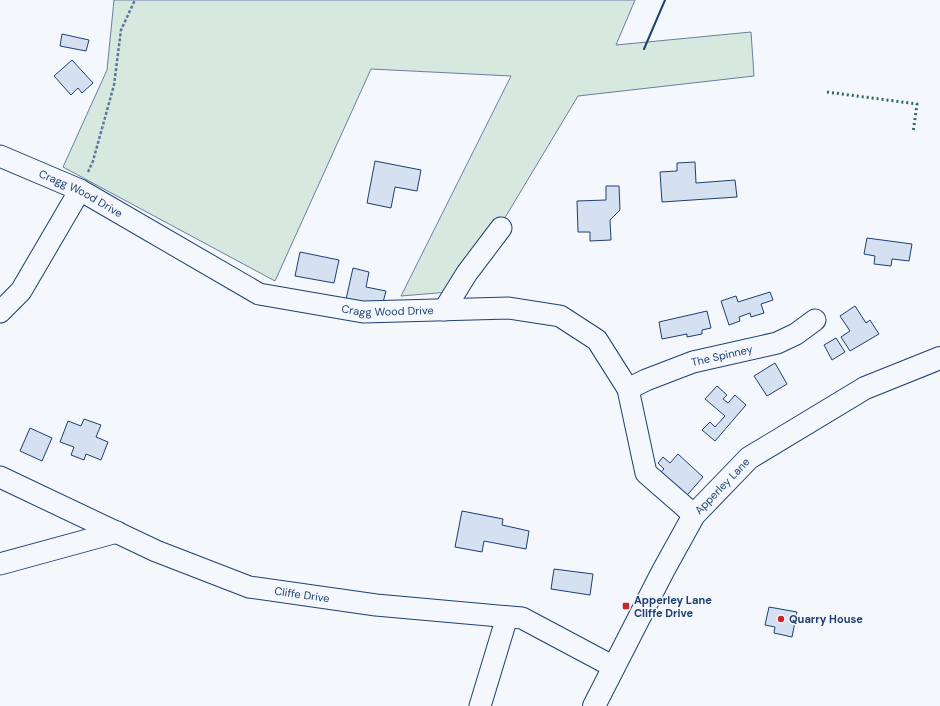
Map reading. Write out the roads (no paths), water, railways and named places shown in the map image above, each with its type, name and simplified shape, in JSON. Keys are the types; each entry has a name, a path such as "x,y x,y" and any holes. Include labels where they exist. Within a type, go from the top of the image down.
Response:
{"highway":[{"name":"Apperley Lane","path":"594,706 663,571 694,515 749,458 865,388 940,358"}],"street":[{"name":"Cragg Wood Drive","path":"0,156 80,190 259,294 363,312 509,308 560,316 597,340 628,389 646,473 694,515"},
{"path":"0,312 21,291 80,190"},
{"path":"444,310 467,273 501,228"},
{"name":"The Spinney","path":"628,389 646,380 693,362 777,343 796,334 815,320"},
{"name":"Cliffe Drive","path":"0,477 156,551 249,587 376,605 522,618 614,668"},
{"path":"0,564 117,532"},
{"path":"480,706 506,617"}],"place":[{"name":"Apperley Lane Cliffe Drive","path":"626,606"},
{"name":"Quarry House","path":"781,619"}]}
